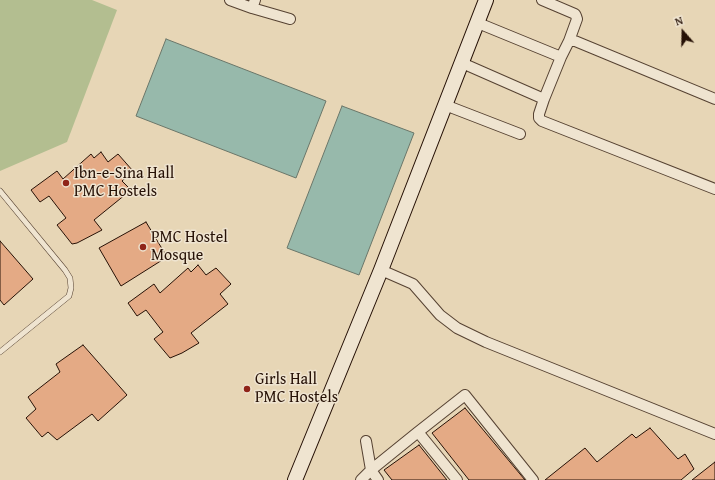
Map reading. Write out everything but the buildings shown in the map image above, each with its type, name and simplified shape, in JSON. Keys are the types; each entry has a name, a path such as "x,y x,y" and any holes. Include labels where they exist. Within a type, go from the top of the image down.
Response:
{"street":[{"path":"230,0 253,4 290,19"},
{"path":"296,480 381,270 478,22 485,0"},
{"path":"542,0 575,14 577,19 544,99 539,118 542,121 715,189"},
{"path":"478,22 561,57"},
{"path":"569,41 575,41 715,99"},
{"path":"462,63 544,99"},
{"path":"445,105 520,134"},
{"path":"381,270 414,284 440,315 457,328 486,342 715,434"},
{"path":"361,480 370,470 465,395 533,480"},
{"path":"418,432 457,480"},
{"path":"366,441 370,470 378,480"}],"lane":[{"path":"0,192 64,270 70,278 72,288 69,296 0,352"}],"green space":[{"path":"0,0 92,0 117,10 67,142 0,171"}],"shaded area":[{"path":"166,39 326,101 296,178 136,116"},
{"path":"342,106 414,133 359,275 287,248"}],"place":[{"name":"Ibn-e-Sina Hall PMC Hostels","path":"66,183"},
{"name":"PMC Hostel Mosque","path":"143,247"},
{"name":"Girls Hall PMC Hostels","path":"247,389"}]}
